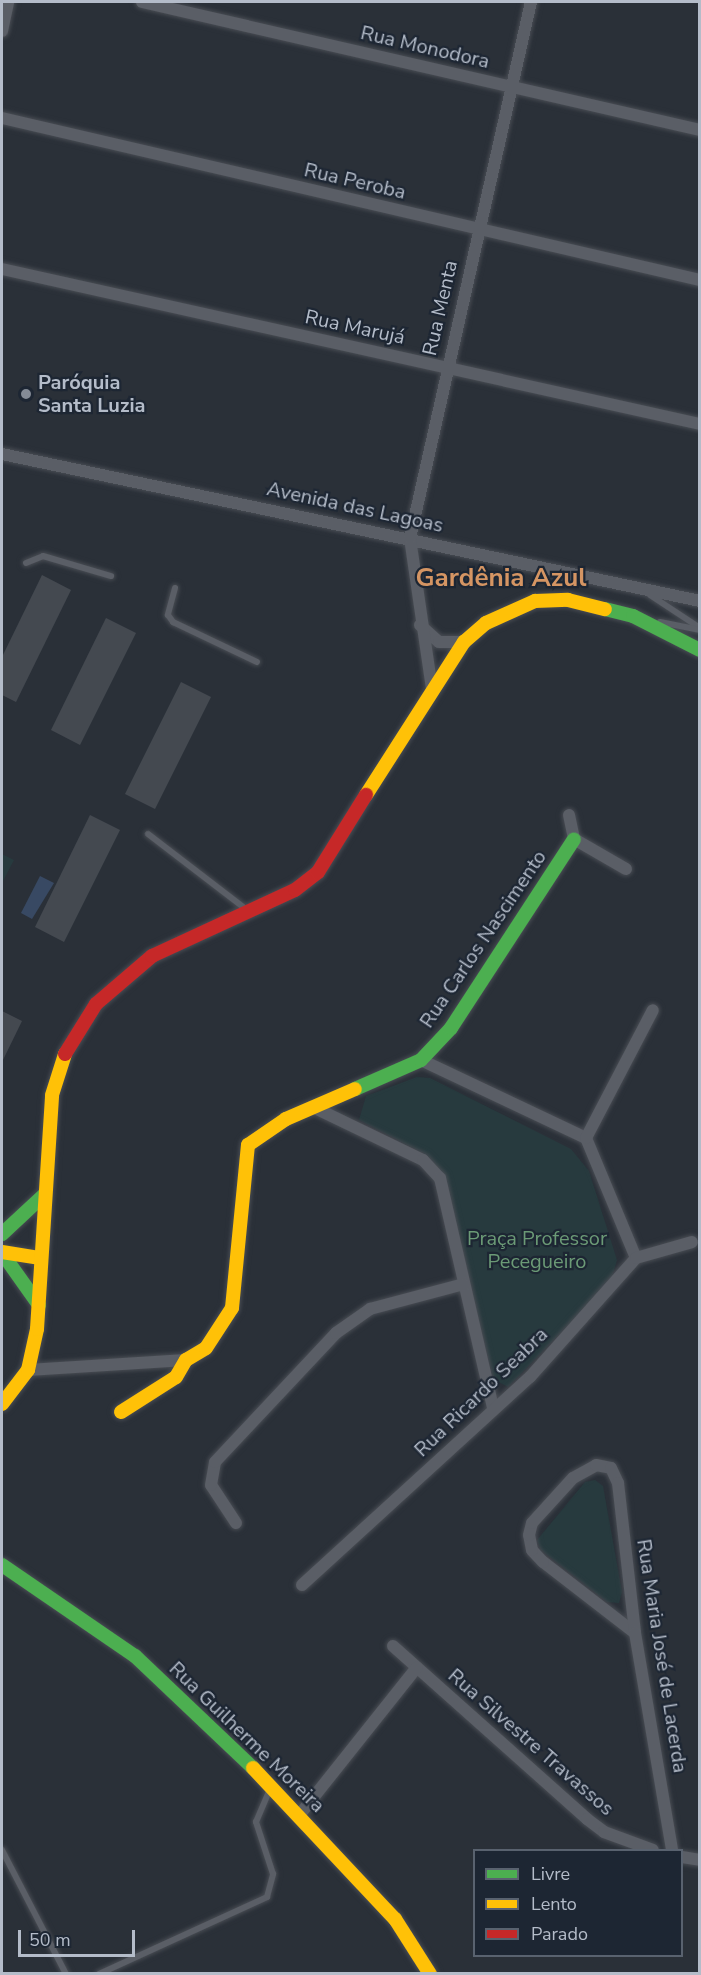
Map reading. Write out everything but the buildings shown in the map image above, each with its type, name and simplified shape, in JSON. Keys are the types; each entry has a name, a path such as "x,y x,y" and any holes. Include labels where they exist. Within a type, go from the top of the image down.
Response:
{"street":[{"path":"2,31 8,2"},
{"name":"Rua Monodora","path":"142,2 699,130"},
{"name":"Rua Menta","path":"432,689 420,625 410,538 509,86 531,2"},
{"name":"Rua Peroba","path":"2,118 699,280"},
{"name":"Rua Marujá","path":"2,269 699,424"},
{"name":"Avenida das Lagoas","path":"2,454 410,538 699,601"},
{"path":"2,1404 28,1370 39,1305 44,1195 59,1068 96,1004 152,956 295,890 318,872 432,689 464,642 510,609 536,601 568,600 633,616 699,650"},
{"path":"420,625 440,642 464,642"},
{"path":"569,815 574,839 626,869"},
{"name":"Rua Carlos Nascimento","path":"122,1412 162,1389 186,1360 206,1348 232,1308 249,1145 277,1124 421,1060 451,1028 574,839"},
{"path":"586,1138 653,1010"},
{"path":"421,1060 586,1138 636,1258 692,1242"},
{"path":"315,1108 423,1160 440,1178 493,1407"},
{"path":"2,1234 20,1223 44,1195"},
{"path":"2,1252 41,1258"},
{"path":"2,1252 39,1305"},
{"name":"Rua Ricardo Seabra","path":"302,1585 493,1407 530,1377 636,1258"},
{"path":"236,1524 211,1485 215,1462 336,1334 370,1309 464,1284"},
{"path":"28,1370 186,1360"},
{"name":"Rua Maria José de Lacerda","path":"635,1633 551,1569 532,1550 528,1535 532,1523 573,1478 596,1465 611,1468 618,1483 635,1633 672,1849"},
{"name":"Rua Guilherme Moreira","path":"2,1565 135,1656 301,1813 395,1919 430,1974"},
{"name":"Rua Silvestre Travassos","path":"393,1646 587,1819 604,1832 648,1849"},
{"path":"301,1813 417,1667"},
{"path":"683,1857 699,1860"}],"lane":[{"path":"26,563 43,556 111,576"},
{"path":"639,587 699,629"},
{"path":"175,588 168,615 173,622 257,662"},
{"path":"633,616 699,629"},
{"path":"148,834 250,912"},
{"path":"99,1974 267,1897 273,1874 256,1822 272,1786"},
{"path":"2,1850 66,1974"}],"green space":[{"path":"2,854 14,860 2,883"},
{"name":"Praça Professor Pecegueiro","path":"417,1077 430,1078 571,1149 589,1171 617,1260 611,1281 508,1387 493,1379 443,1173 423,1153 359,1120 366,1096"},
{"path":"595,1480 603,1486 622,1592 619,1603 607,1602 541,1550 537,1540 585,1482"}],"water":[{"path":"40,876 54,883 32,919 21,913"}],"traffic: fast":[{"path":"605,609 633,616 700,650"},
{"path":"355,1089 421,1060 451,1028 574,839"},
{"path":"2,1234 44,1195"},
{"path":"2,1253 39,1305"},
{"path":"2,1565 135,1656 253,1768"}],"traffic: slow":[{"path":"366,795 464,642 486,623 535,601 568,600 605,609"},
{"path":"2,1404 28,1370 37,1329 52,1095 65,1054"},
{"path":"121,1412 176,1377 186,1360 206,1348 232,1308 248,1145 286,1119 355,1089"},
{"path":"2,1252 41,1258"},
{"path":"253,1768 395,1919 430,1974"}],"traffic: jam":[{"path":"65,1054 96,1004 152,956 295,890 318,872 366,795"}],"place":[{"name":"Paróquia Santa Luzia","path":"26,394"}],"district":[{"name":"Gardênia Azul","path":"501,578"}]}
